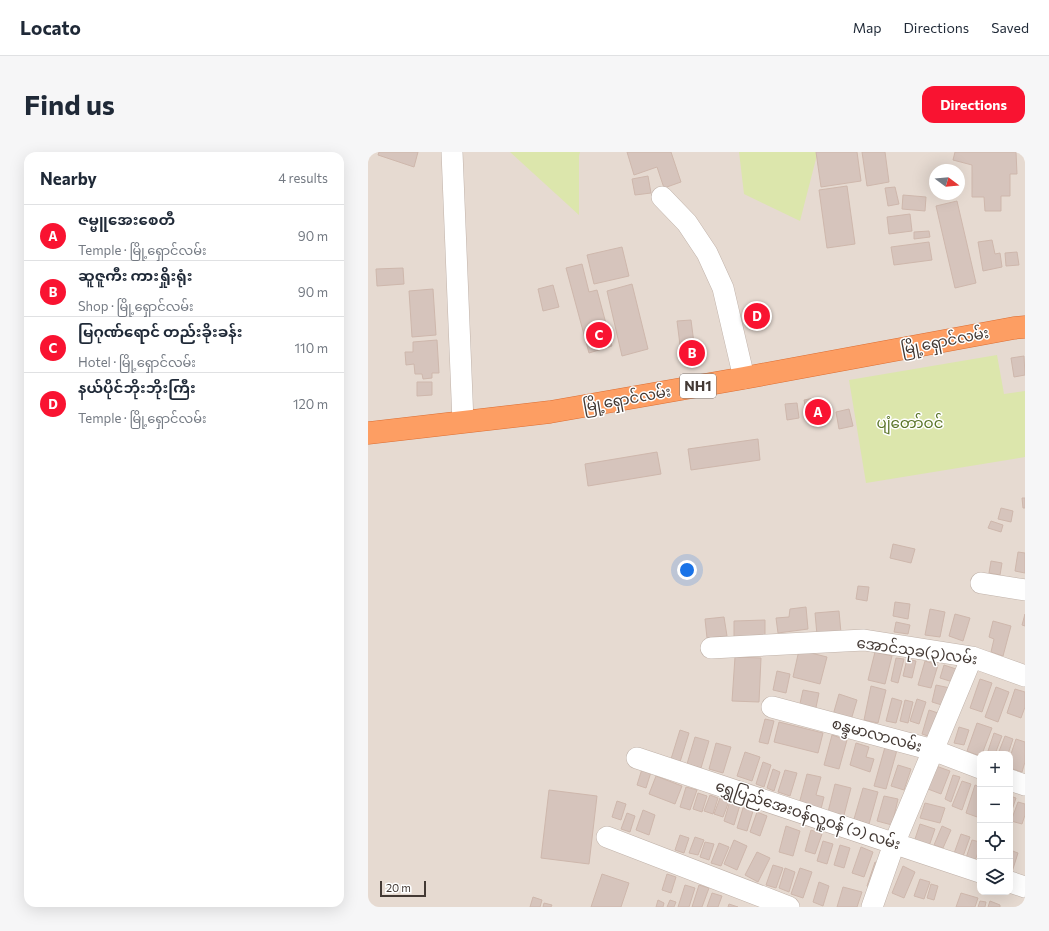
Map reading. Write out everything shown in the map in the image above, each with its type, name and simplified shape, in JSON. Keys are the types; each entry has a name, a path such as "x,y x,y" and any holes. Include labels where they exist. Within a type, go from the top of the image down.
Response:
{"highway":[{"name":"မြို့ရှောင်လမ်း","path":"368,433 550,412 744,378 1007,329 1025,327"}],"street":[{"path":"452,152 463,422"},
{"path":"662,197 687,223 707,252 717,274 723,288 744,378"},
{"path":"981,583 1025,590"},
{"name":"အောင်သုခ(၃)လမ်း","path":"711,648 864,640 972,657 1025,676"},
{"path":"872,907 894,844 972,657"},
{"name":"စန္ဒမာလာလမ်း","path":"772,707 933,750 977,767"},
{"name":"ရွှေပြည်အေးဝန်လူ့ဝန် (၁) လမ်း","path":"636,758 977,871"},
{"path":"1013,781 1025,785"},
{"path":"608,837 789,907"},
{"path":"1013,883 1025,887"}],"shaded area":[{"path":"368,152 1025,152 1025,907 368,907"}],"green space":[{"path":"510,152 580,152 579,215"},
{"path":"739,152 816,152 817,155 800,221 744,194"},
{"name":"ပျံတော်ဝင်","path":"997,355 1004,394 1025,391 1025,457 866,483 849,380"}],"building":[{"path":"379,152 418,152 414,167 378,155"},
{"path":"627,152 671,152 681,182 664,188 657,167 634,175"},
{"path":"816,152 857,152 861,181 821,187"},
{"path":"862,152 885,152 889,182 867,186"},
{"path":"955,152 1016,152 1017,174 1010,174 1010,196 1001,196 1001,211 985,211 984,197 972,197 972,165 953,160"},
{"path":"648,176 651,193 635,195 632,179"},
{"path":"847,186 855,244 827,248 819,190"},
{"path":"895,187 899,204 888,206 885,188"},
{"path":"903,195 926,197 925,211 902,209"},
{"path":"957,201 976,283 955,288 936,206"},
{"path":"910,214 912,231 889,234 887,217"},
{"path":"929,231 930,237 914,239 914,232"},
{"path":"992,240 995,254 1000,253 1002,267 983,271 978,242"},
{"path":"929,242 932,260 894,265 891,247"},
{"path":"622,247 629,276 594,284 587,255"},
{"path":"1017,252 1019,265 1006,266 1005,253"},
{"path":"582,264 589,292 597,290 612,346 589,353 566,268"},
{"path":"403,268 404,284 377,286 376,269"},
{"path":"632,284 648,349 622,356 607,291"},
{"path":"553,285 559,307 543,311 538,289"},
{"path":"433,289 436,335 412,337 409,291"},
{"path":"764,308 766,321 751,324 749,310"},
{"path":"691,320 696,359 682,361 677,321"},
{"path":"437,340 439,373 432,373 432,378 423,379 422,374 415,374 414,364 406,365 405,352 413,352 413,342"},
{"path":"1024,356 1025,375 1014,377 1011,358"},
{"path":"417,382 432,382 432,395 417,396"},
{"path":"814,398 817,418 808,420 804,400"},
{"path":"797,403 799,418 787,420 785,404"},
{"path":"849,409 853,426 839,429 836,412"},
{"path":"758,439 760,460 691,470 688,449"},
{"path":"657,452 661,474 588,486 585,464"},
{"path":"1022,498 1025,498 1025,508 1023,508"},
{"path":"1001,508 1013,511 1011,522 998,519"},
{"path":"991,521 1003,525 1001,532 988,528"},
{"path":"893,544 915,549 911,563 890,558"},
{"path":"1018,552 1025,553 1025,573 1015,571"},
{"path":"991,561 1002,563 1000,575 989,573"},
{"path":"858,586 869,587 867,601 856,599"},
{"path":"895,602 910,604 908,619 893,616"},
{"path":"806,607 808,629 778,633 776,618 789,617 790,609"},
{"path":"930,609 945,612 940,637 925,635"},
{"path":"839,611 841,633 817,635 815,613"},
{"path":"955,614 970,618 963,641 949,636"},
{"path":"1025,614 1025,626 1022,625"},
{"path":"724,617 727,636 707,638 705,619"},
{"path":"765,620 765,639 734,639 734,621"},
{"path":"993,621 1011,626 1003,656 991,652 994,639 989,637"},
{"path":"896,622 910,625 908,634 894,632"},
{"path":"799,650 827,657 820,684 793,677"},
{"path":"875,652 892,656 885,684 868,680"},
{"path":"735,657 761,658 759,702 732,701"},
{"path":"896,658 904,659 898,683 891,681"},
{"path":"907,659 916,661 912,678 903,676"},
{"path":"925,661 938,665 931,688 918,685"},
{"path":"944,665 959,670 956,683 940,678"},
{"path":"777,671 790,674 786,693 773,690"},
{"path":"980,679 992,683 982,712 970,708"},
{"path":"936,685 950,688 945,706 932,702"},
{"path":"871,686 886,690 878,723 864,720"},
{"path":"996,687 1009,692 998,722 985,717"},
{"path":"1015,689 1025,692 1025,707 1021,718 1007,713"},
{"path":"803,690 819,693 815,712 799,708"},
{"path":"839,694 857,700 851,720 833,715"},
{"path":"892,698 902,701 896,723 886,721"},
{"path":"917,699 926,702 919,724 910,721"},
{"path":"905,700 913,702 908,723 900,721"},
{"path":"929,710 941,714 934,738 922,734"},
{"path":"765,719 774,721 768,744 759,742"},
{"path":"779,722 823,733 818,753 774,742"},
{"path":"977,723 992,728 983,751 977,751 977,755 967,751"},
{"path":"959,727 969,730 964,745 954,743"},
{"path":"680,730 689,733 680,762 671,759"},
{"path":"994,733 1002,736 996,751 988,751"},
{"path":"832,735 847,740 839,769 824,765"},
{"path":"1005,736 1013,739 1009,751 999,751"},
{"path":"695,737 709,741 701,768 687,764"},
{"path":"1016,739 1025,742 1025,762 1022,772 1013,769 1012,751"},
{"path":"716,743 731,747 723,773 709,769"},
{"path":"856,743 869,747 866,757 874,759 870,772 850,765"},
{"path":"885,747 897,750 886,789 874,786"},
{"path":"745,752 760,757 752,781 737,776"},
{"path":"763,762 771,765 764,787 756,784"},
{"path":"898,765 911,769 904,790 891,786"},
{"path":"936,766 950,771 941,794 928,789"},
{"path":"642,769 651,772 646,788 637,785"},
{"path":"773,769 780,772 774,791 767,788"},
{"path":"785,770 797,773 790,796 778,792"},
{"path":"807,774 821,777 816,795 824,797 821,809 799,804"},
{"path":"953,775 960,777 951,802 945,799"},
{"path":"656,776 682,786 675,804 649,794"},
{"path":"962,781 971,784 962,810 952,806"},
{"path":"835,784 851,788 844,815 828,812"},
{"path":"975,785 977,786 977,817 966,813"},
{"path":"686,787 697,790 690,810 680,807"},
{"path":"863,788 878,792 869,824 854,819"},
{"path":"549,790 597,796 589,864 541,858"},
{"path":"698,793 707,796 702,812 693,809"},
{"path":"710,795 718,798 713,814 704,811"},
{"path":"884,796 898,799 892,825 877,821"},
{"path":"1013,797 1016,798 1013,807"},
{"path":"720,798 729,801 723,817 714,814"},
{"path":"617,801 626,804 621,820 612,817"},
{"path":"730,801 740,805 734,825 724,821"},
{"path":"1018,802 1025,804 1025,815 1022,824 1013,822 1013,816"},
{"path":"925,803 945,808 940,823 920,818"},
{"path":"743,808 753,811 747,831 737,828"},
{"path":"643,810 655,815 649,835 636,830"},
{"path":"757,812 767,816 760,836 750,832"},
{"path":"627,813 635,816 630,832 621,829"},
{"path":"920,824 935,829 928,849 913,845"},
{"path":"786,826 800,831 793,856 779,852"},
{"path":"942,826 951,830 943,848 934,845"},
{"path":"811,830 822,834 815,854 805,851"},
{"path":"961,834 970,837 961,862 952,859"},
{"path":"680,835 689,838 684,853 675,850"},
{"path":"695,837 704,840 698,855 689,853"},
{"path":"734,840 747,846 737,870 724,864"},
{"path":"972,840 977,841 977,855 975,861 966,858"},
{"path":"823,841 833,844 827,864 817,861"},
{"path":"705,842 714,844 709,860 700,857"},
{"path":"719,843 729,847 721,866 711,863"},
{"path":"840,845 850,848 844,868 834,865"},
{"path":"861,847 873,852 864,877 852,873"},
{"path":"1013,851 1018,853 1013,869"},
{"path":"757,852 770,858 758,882 745,875"},
{"path":"875,862 882,865 874,889 867,886"},
{"path":"773,865 783,868 776,888 766,885"},
{"path":"903,866 915,872 904,898 892,893"},
{"path":"785,868 795,872 789,892 779,888"},
{"path":"800,868 812,872 803,898 791,894"},
{"path":"602,874 629,883 621,907 591,907"},
{"path":"667,874 676,877 671,893 662,890"},
{"path":"920,879 930,882 924,899 914,896"},
{"path":"819,882 829,886 823,906 813,902"},
{"path":"931,884 938,886 934,900 927,898"},
{"path":"685,885 695,888 689,907 678,907"},
{"path":"699,885 709,888 702,907 692,907"},
{"path":"843,887 862,892 857,907 837,907"},
{"path":"712,893 722,896 718,907 707,907"},
{"path":"961,893 978,898 975,907 956,907"},
{"path":"533,897 542,900 540,907 530,907"},
{"path":"658,900 664,903 663,907 656,907"},
{"path":"670,900 676,902 674,907 667,907"},
{"path":"980,901 986,902 985,907 978,907"},
{"path":"990,901 1000,905 1000,907 988,907"},
{"path":"544,903 552,905 551,907 543,907"},
{"path":"729,904 738,907 728,907"}],"place":[{"name":"နယ်ပိုင်ဘိုးဘိုးကြီး","path":"757,316"},
{"name":"မြဂုဏ်ရောင် တည်းခိုးခန်း","path":"599,335"},
{"name":"ဆူဇူကီး ကားရှိုးရုံး","path":"692,353"},
{"name":"ဇမ္မူအေးစေတီ","path":"818,412"}]}
